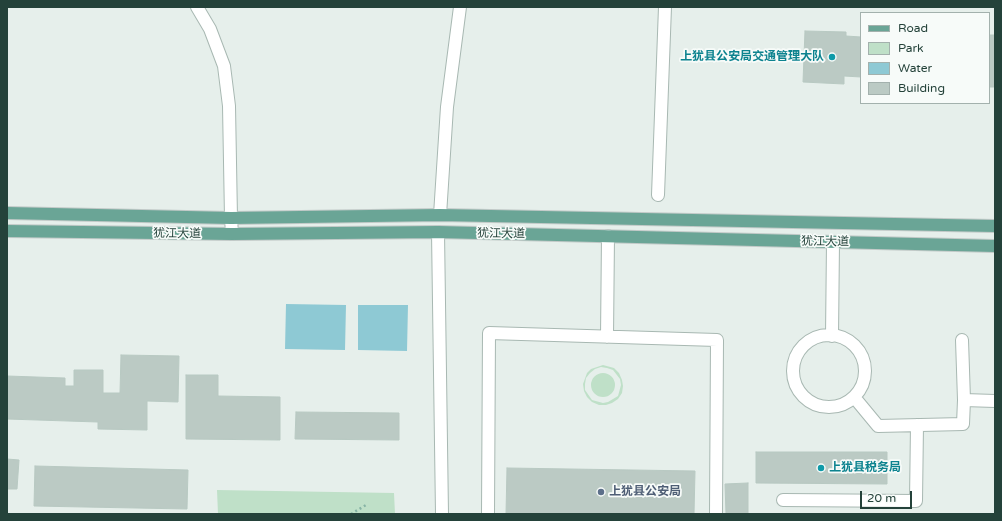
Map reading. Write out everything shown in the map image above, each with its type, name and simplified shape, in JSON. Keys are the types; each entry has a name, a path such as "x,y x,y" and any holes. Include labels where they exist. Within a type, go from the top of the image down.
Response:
{"main road":[{"name":"犹江大道","path":"7,213 231,218 440,216 995,226"},
{"name":"犹江大道","path":"7,232 232,234 438,232 995,246"}],"street":[{"path":"196,7 210,29 224,66 229,106 232,234"},
{"path":"440,216 447,107 460,7"},
{"path":"658,195 665,7"},
{"path":"438,232 442,514"},
{"path":"607,337 608,236"},
{"path":"832,336 834,242"},
{"path":"488,514 489,333 717,340 716,514"},
{"path":"822,336 832,336 848,341 861,354 865,372 864,382 854,398 846,403 828,407 818,406 805,399 796,387 793,373 795,358 798,352 809,341 822,336"},
{"path":"854,398 878,426 963,424 964,400 962,340"},
{"path":"964,400 995,401"},
{"path":"783,500 916,500 917,425"}],"path":[{"path":"351,514 366,506"}],"green space":[{"path":"603,365 614,368 619,373 623,386 622,393 618,399 606,405 599,405 592,402 587,397 583,384 587,373 591,369","holes":["601,367 613,370 620,379 621,385 618,396 608,402 603,403 592,400 585,390 586,378 595,369"]},
{"path":"603,373 611,377 615,385 611,393 603,397 595,393 591,385 595,377"},
{"path":"217,490 394,493 395,514 218,514"}],"water":[{"path":"286,304 346,305 345,350 285,349"},
{"path":"358,305 408,305 407,351 358,350"}],"building":[{"name":"上犹县公安局交通管理大队","path":"805,31 846,32 846,36 860,37 860,77 844,76 844,84 803,82"},
{"path":"990,35 995,35 995,87 990,87"},
{"path":"121,355 179,356 178,402 147,401 147,430 98,429 98,422 7,419 7,376 65,378 65,386 74,386 74,370 103,370 103,393 120,393"},
{"path":"186,375 218,375 218,396 280,397 280,440 186,439"},
{"path":"296,412 399,413 399,440 295,439"},
{"name":"上犹县税务局","path":"756,452 887,452 887,484 756,483"},
{"path":"7,459 19,460 17,489 7,489"},
{"path":"35,466 188,470 187,509 34,506"},
{"name":"上犹县公安局","path":"507,468 695,471 694,514 506,514"},
{"path":"748,483 748,514 726,514 725,484"}],"place":[{"name":"上犹县公安局交通管理大队","path":"832,57"},
{"name":"上犹县税务局","path":"821,468"},
{"name":"上犹县公安局","path":"601,492"}]}
